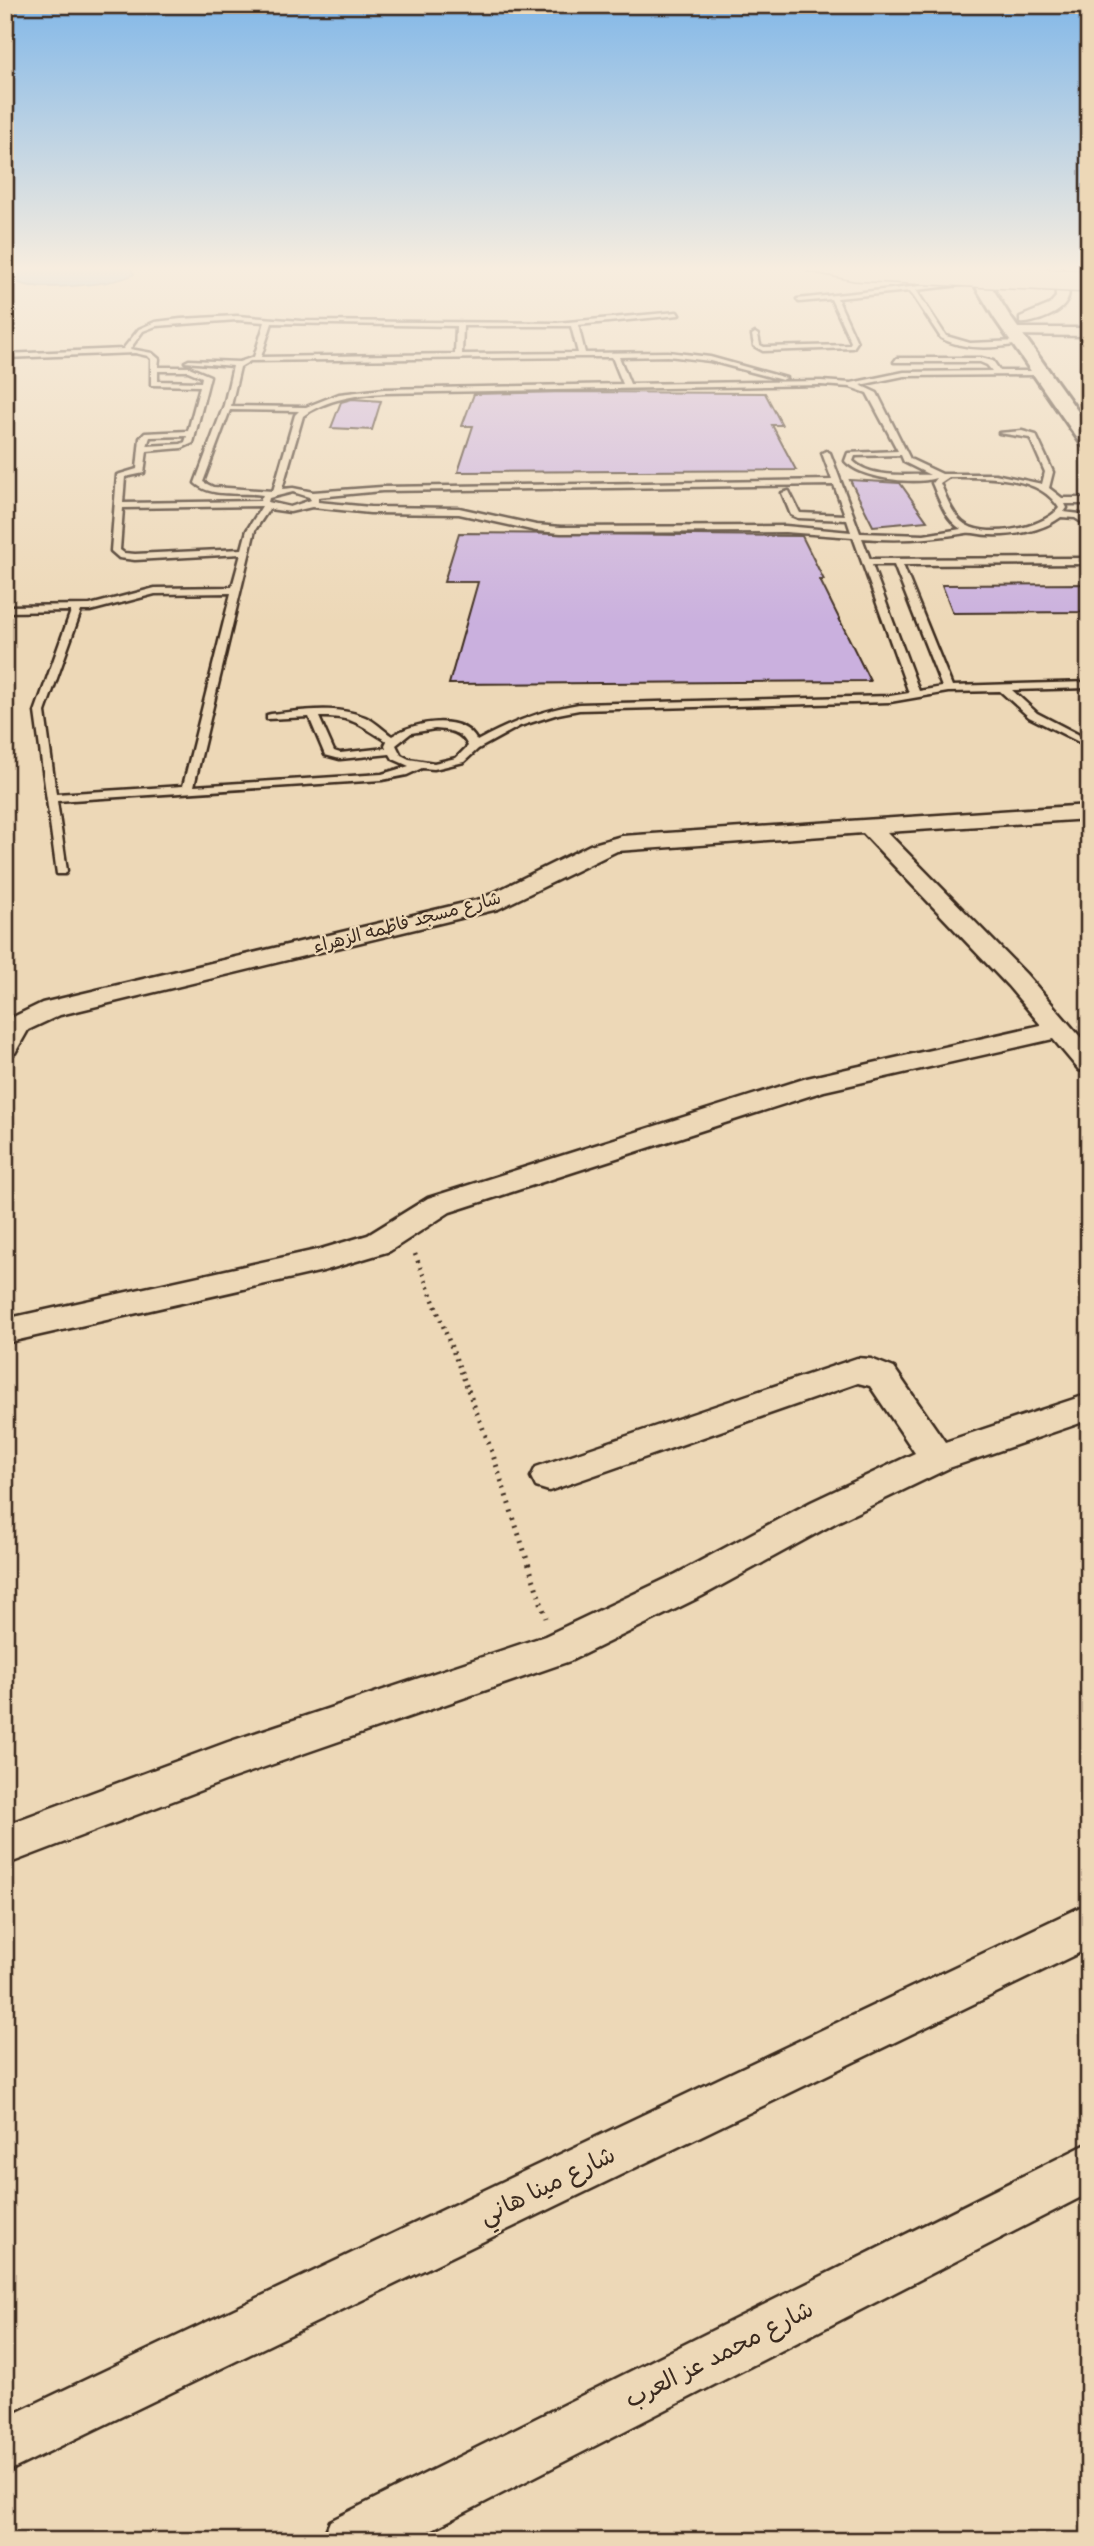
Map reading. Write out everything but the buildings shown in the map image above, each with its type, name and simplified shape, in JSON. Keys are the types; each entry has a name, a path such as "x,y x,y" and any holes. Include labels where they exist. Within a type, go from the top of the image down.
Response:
{"main road":[{"path":"1049,386 1089,441"}],"street":[{"name":"شارع مسجد فاطمه الزهراء","path":"12,1036 41,1013 76,1002 489,904 521,891 600,849 617,844 1089,811"},
{"path":"868,825 1017,980 1089,1064"},
{"path":"5,1331 323,1260 379,1243 439,1205 817,1084 1059,1029"},
{"path":"549,1477 857,1370 871,1371 882,1377 937,1458"},
{"path":"5,1845 228,1761 556,1648 689,1585 824,1513 937,1458 1089,1407"},
{"name":"شارع مينا هاني","path":"5,2446 1089,1925"},
{"name":"شارع محمد عز العرب","path":"350,2541 1089,2166"}],"lane":[{"path":"205,386 191,433 148,435 144,438 141,471 121,475 115,551 122,556 247,551"},
{"path":"233,386 224,406 200,485 210,489 250,489 273,493 301,491 312,499 370,510 459,511 548,530 785,529 951,549 1089,561"},
{"path":"266,504 263,500 273,493 299,415 331,398 374,391 638,386"},
{"path":"853,386 874,396 902,453 915,466 941,477"},
{"path":"202,395 211,394"},
{"path":"221,394 231,394"},
{"path":"199,405 208,405"},
{"path":"224,406 307,409"},
{"path":"1003,433 1022,433 1033,437 1049,472 1045,489"},
{"path":"825,453 915,694"},
{"path":"902,453 855,454 851,455 849,461 857,470 870,474 999,477 1045,489 1062,508 1089,524"},
{"path":"941,477 936,483 941,493 958,523 970,530 987,532 1028,529 1054,520 1062,508 1089,501"},
{"path":"118,506 266,504 289,509 312,499 382,488 836,482"},
{"path":"786,493 798,516 849,518"},
{"path":"188,789 251,530 266,504"},
{"path":"1062,508 1089,507"},
{"path":"865,562 897,562 951,549 970,530"},
{"path":"897,562 948,689"},
{"path":"5,608 77,608 101,606 155,591 237,590"},
{"path":"61,871 40,712 77,608"},
{"path":"271,717 331,714 360,719 392,745 406,762 419,765 448,764 460,760 474,747 516,724 535,716 579,707 890,699 948,689 1089,685"},
{"path":"1002,687 1033,715 1089,744"},
{"path":"313,714 329,753 340,756 392,745 413,729 442,726 467,734 473,740 474,747"},
{"path":"51,798 382,777 403,773 419,765"}],"path":[{"path":"405,1228 492,1452 556,1648"}]}
